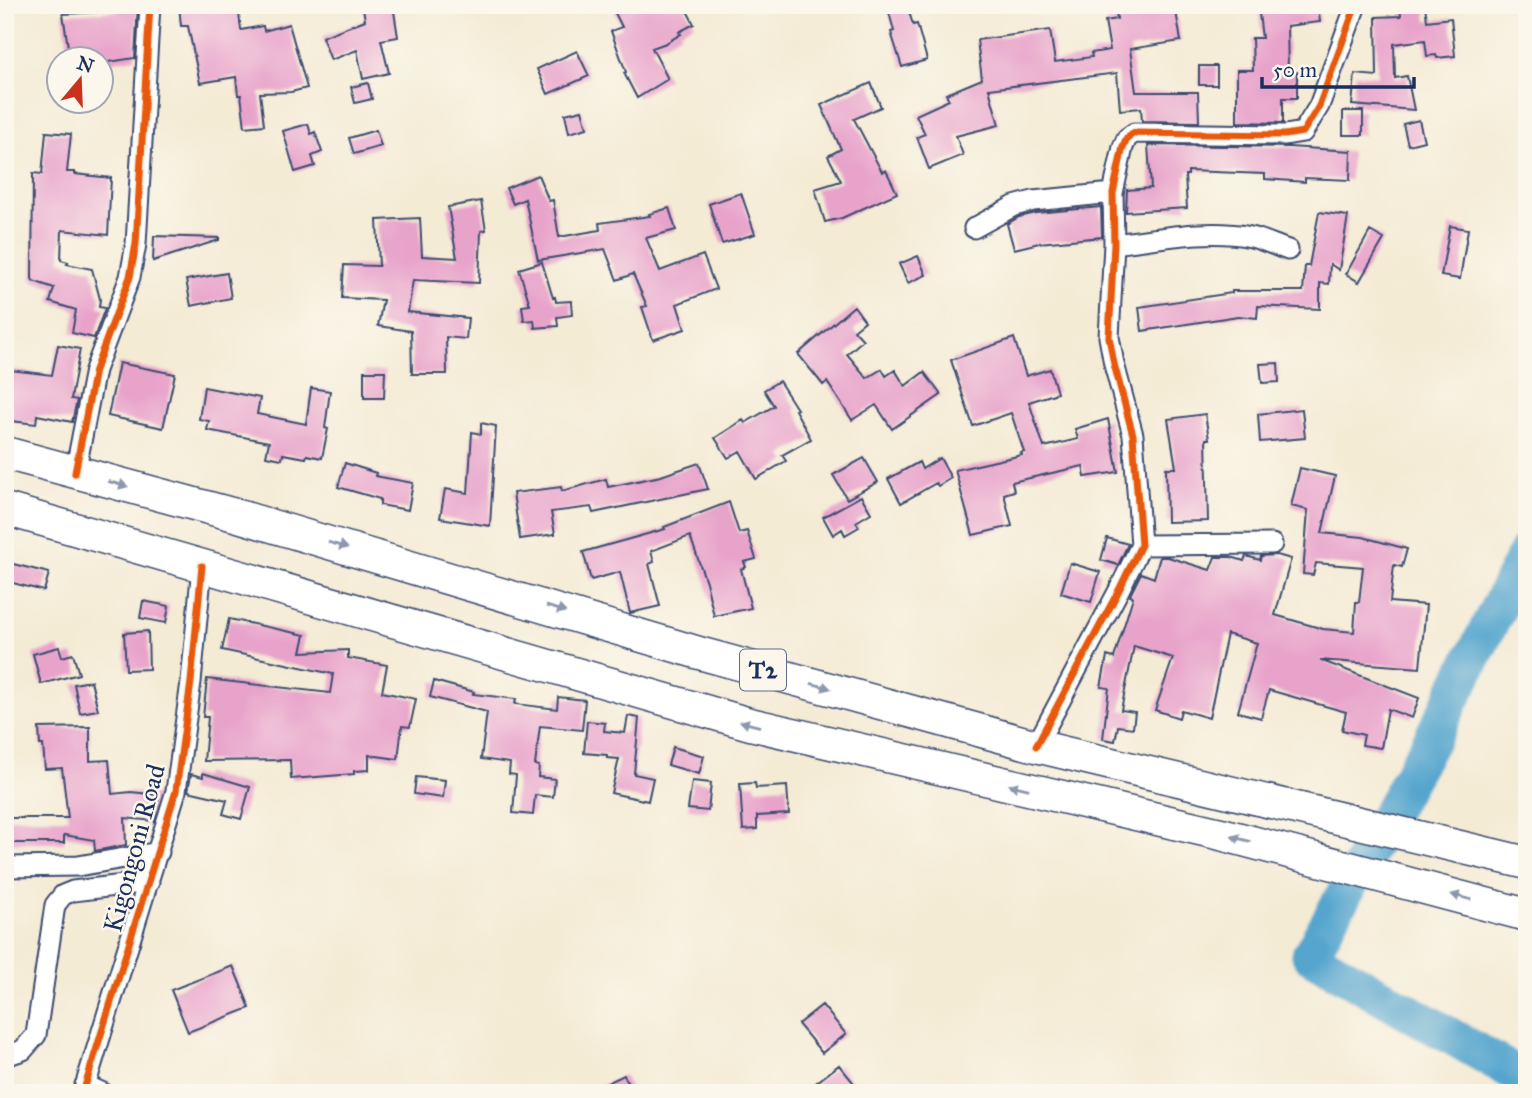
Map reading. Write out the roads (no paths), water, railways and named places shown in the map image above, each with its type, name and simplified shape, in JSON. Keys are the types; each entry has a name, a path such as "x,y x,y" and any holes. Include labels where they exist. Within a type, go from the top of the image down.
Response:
{"highway":[{"name":"T2","path":"5,453 1036,746 1527,863"},
{"name":"T2","path":"5,509 750,724 1221,834 1527,915"}],"street":[{"path":"75,473 95,370 130,277 136,244 150,5"},
{"path":"1036,746 1141,545 1133,435 1109,337 1114,244 1112,193 1123,147 1127,138 1134,133 1284,135 1303,132 1319,106 1356,5"},
{"path":"974,228 1014,206 1034,201 1112,193"},
{"path":"1114,244 1200,234 1235,235 1254,237 1288,250"},
{"path":"1141,545 1272,544"},
{"name":"Kigongoni Road","path":"90,1090 176,791 191,682 202,566"},
{"path":"5,867 78,866 159,852"},
{"path":"5,1056 23,1050 37,1035 55,905 63,895 73,891 149,882"}],"waterway":[{"path":"1527,551 1431,740 1310,955 1527,1080"}]}
